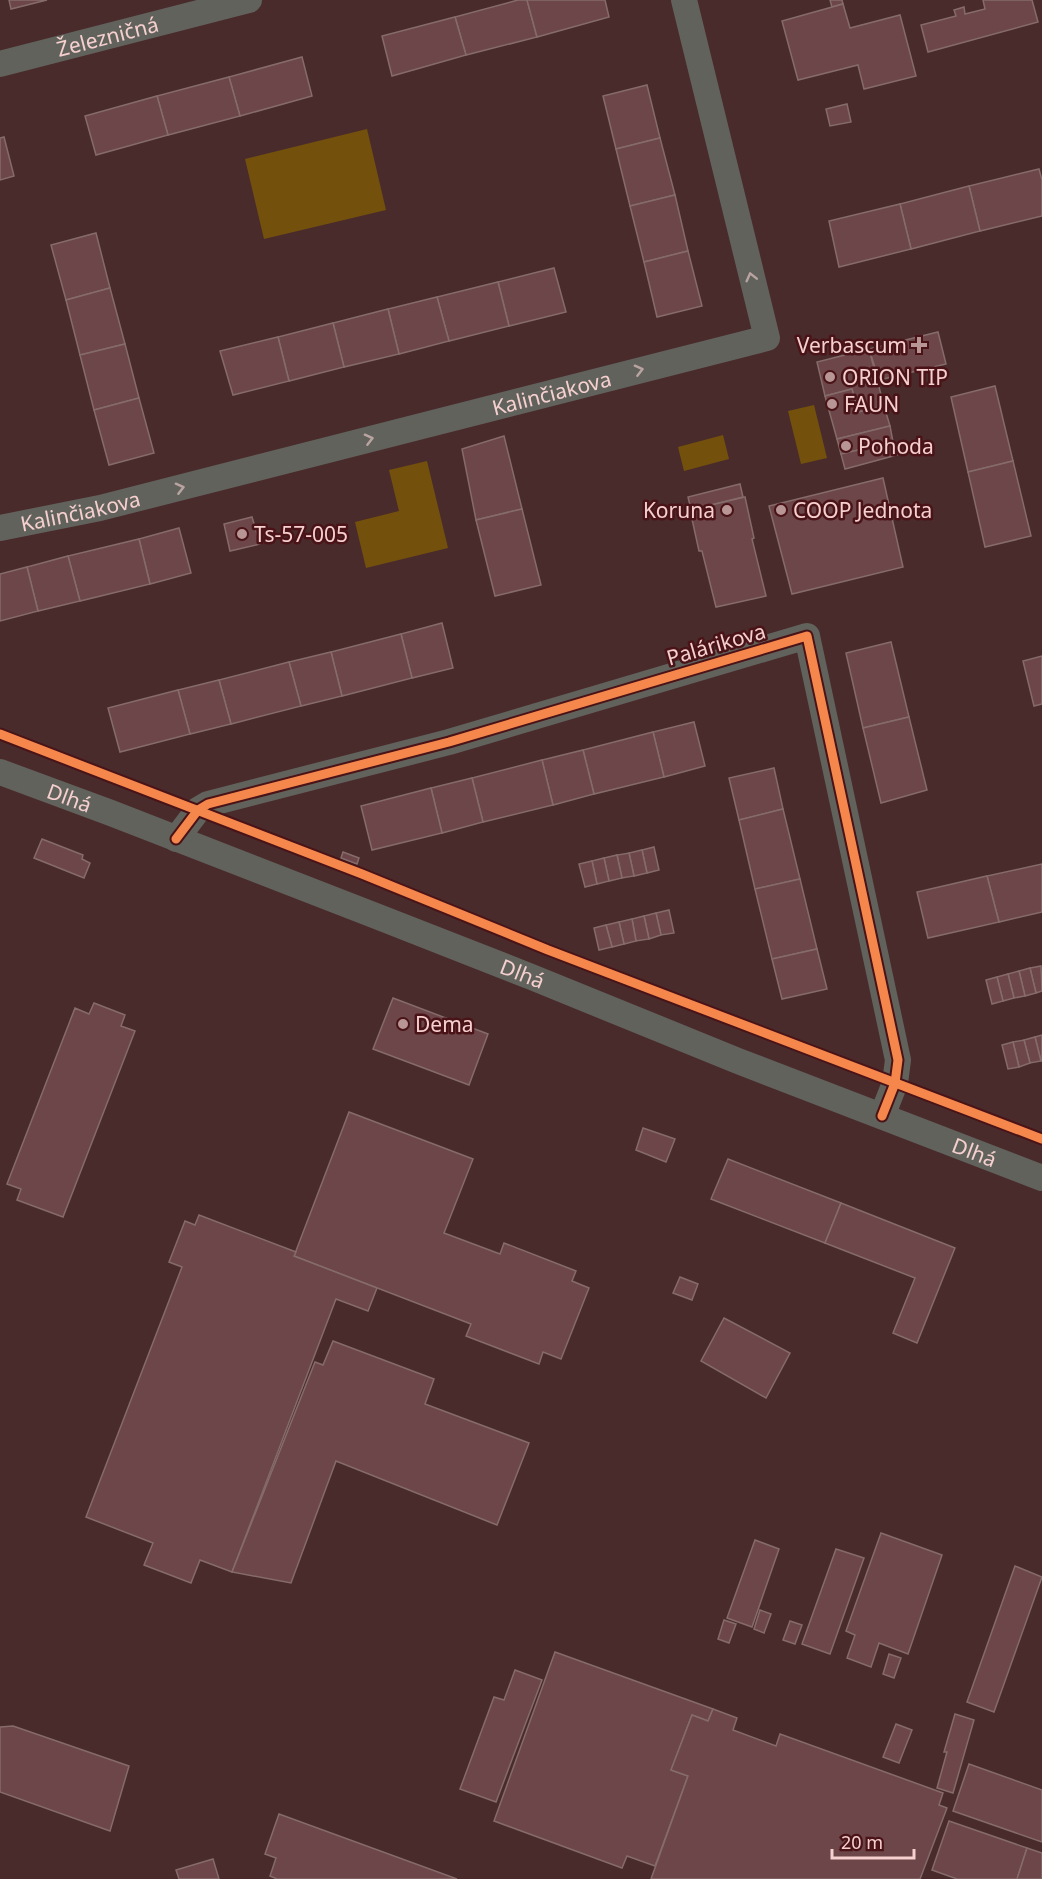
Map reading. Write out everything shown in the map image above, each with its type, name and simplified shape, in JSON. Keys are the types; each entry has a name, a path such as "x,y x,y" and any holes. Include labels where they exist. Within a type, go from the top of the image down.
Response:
{"street":[{"name":"Železničná","path":"0,64 249,0"},
{"name":"Kalinčiakova","path":"0,528 100,508 767,338 684,0"},
{"name":"Palárikova","path":"176,839 198,810 208,804 449,742 807,636 898,1060 895,1083 882,1116"},
{"name":"Dlhá","path":"0,772 534,978 738,1061 1042,1178"}],"shaded area":[{"path":"367,129 386,210 264,239 245,159"},
{"path":"814,405 827,458 801,464 788,411"},
{"path":"723,435 729,459 684,471 678,447"},
{"path":"427,461 448,548 366,568 355,522 399,511 389,470"}],"building":[{"path":"9,0 47,0 11,9"},
{"path":"518,0 527,0 537,37 466,55 455,17"},
{"path":"527,0 605,0 609,17 537,37"},
{"path":"830,0 842,0 843,4 832,7"},
{"path":"983,0 1032,0 1038,22 928,52 921,25 956,16 954,10 964,7 965,14 985,9"},
{"path":"843,4 850,28 900,15 916,76 864,89 858,65 798,80 782,21"},
{"path":"455,17 466,55 392,76 382,36"},
{"path":"302,57 312,96 240,116 229,77"},
{"path":"229,77 240,116 168,135 157,96"},
{"path":"647,85 660,138 616,149 603,96"},
{"path":"157,96 168,135 96,155 85,116"},
{"path":"847,104 851,122 830,126 826,109"},
{"path":"4,137 14,176 0,180 0,138"},
{"path":"660,138 675,195 630,206 616,149"},
{"path":"1039,169 1042,180 1042,216 980,231 969,186"},
{"path":"969,186 980,231 911,249 900,204"},
{"path":"675,195 688,251 644,262 630,206"},
{"path":"900,204 911,249 839,267 829,221"},
{"path":"96,233 110,288 66,300 51,245"},
{"path":"688,251 702,306 657,317 644,262"},
{"path":"554,268 566,312 509,326 498,282"},
{"path":"498,282 509,326 449,341 437,297"},
{"path":"110,288 125,344 80,355 66,300"},
{"path":"437,297 449,341 399,354 388,309"},
{"path":"388,309 399,354 344,367 333,323"},
{"path":"333,323 344,367 289,381 278,337"},
{"path":"938,332 946,364 879,380 869,349"},
{"path":"278,337 289,381 233,395 220,351"},
{"path":"125,344 139,398 94,410 80,355"},
{"path":"869,349 884,406 858,412 852,389 825,396 817,362"},
{"path":"995,386 1013,461 968,472 951,397"},
{"path":"852,389 858,412 884,406 890,426 837,439 825,396"},
{"path":"139,398 154,453 109,465 94,410"},
{"path":"890,426 893,442 841,454 837,439"},
{"path":"504,436 522,509 476,520 462,449"},
{"path":"893,442 897,455 845,469 841,454"},
{"path":"1013,461 1031,536 985,547 968,472"},
{"path":"883,478 903,567 792,594 769,506"},
{"path":"740,484 743,497 691,510 688,497"},
{"path":"745,497 754,538 752,539 766,596 716,607 702,551 699,551 690,510"},
{"path":"522,509 541,585 495,596 476,520"},
{"name":"Ts-57-005","path":"252,517 260,544 230,551 224,524"},
{"path":"179,528 191,573 150,584 139,539"},
{"path":"139,539 150,584 80,601 68,556"},
{"path":"68,556 80,601 38,611 27,567"},
{"path":"27,567 38,611 0,621 0,574"},
{"path":"442,623 453,668 412,678 401,634"},
{"path":"401,634 412,678 342,696 331,652"},
{"path":"891,642 909,717 863,728 846,653"},
{"path":"331,652 342,696 301,706 289,662"},
{"path":"1042,656 1042,704 1034,706 1023,661"},
{"path":"289,662 301,706 231,724 219,680"},
{"path":"219,680 231,724 190,734 178,690"},
{"path":"178,690 190,734 120,752 108,708"},
{"path":"909,717 927,790 881,803 863,728"},
{"path":"694,722 705,766 664,777 653,732"},
{"path":"653,732 664,777 594,794 583,750"},
{"path":"583,750 594,794 553,805 542,760"},
{"path":"542,760 553,805 483,822 472,778"},
{"path":"774,768 783,809 739,820 729,778"},
{"path":"472,778 483,822 442,833 431,788"},
{"path":"431,788 442,833 372,850 361,806"},
{"path":"783,809 800,879 755,889 739,820"},
{"path":"42,839 83,855 82,859 90,863 84,878 34,858"},
{"path":"654,847 659,870 647,873 642,850"},
{"path":"642,850 647,873 634,876 629,853"},
{"path":"343,852 359,858 357,864 341,858"},
{"path":"629,853 634,876 622,878 617,855"},
{"path":"617,855 622,878 609,881 604,858"},
{"path":"604,858 609,881 597,884 592,861"},
{"path":"592,861 597,884 585,887 579,864"},
{"path":"1042,864 1042,912 999,922 987,876"},
{"path":"987,876 999,922 928,938 917,892"},
{"path":"800,879 817,949 772,959 755,889"},
{"path":"669,910 674,933 661,935 656,913"},
{"path":"656,913 661,935 649,939 644,916"},
{"path":"644,916 649,939 636,941 632,919"},
{"path":"632,919 636,941 624,944 619,922"},
{"path":"619,922 624,944 612,947 606,925"},
{"path":"606,925 612,947 599,950 594,928"},
{"path":"817,949 827,989 782,999 772,959"},
{"path":"1041,966 1042,991 1036,993 1030,968"},
{"path":"1030,968 1036,993 1025,996 1019,971"},
{"path":"1019,971 1025,996 1014,998 1008,974"},
{"path":"1008,974 1014,998 1003,1001 997,977"},
{"path":"997,977 1003,1001 992,1004 986,980"},
{"path":"393,998 488,1034 469,1085 373,1049"},
{"path":"94,1003 125,1015 121,1026 135,1031 63,1217 17,1200 21,1189 7,1184 75,1008 89,1014"},
{"path":"1042,1035 1042,1061 1041,1061 1035,1037"},
{"path":"1035,1037 1041,1061 1030,1063 1024,1040"},
{"path":"1024,1040 1030,1063 1019,1067 1013,1042"},
{"path":"1013,1042 1019,1067 1008,1069 1002,1045"},
{"path":"349,1112 473,1159 444,1233 500,1254 504,1243 576,1271 572,1281 589,1288 561,1359 543,1352 539,1364 466,1336 471,1324 294,1256"},
{"path":"643,1128 675,1139 666,1162 636,1150"},
{"path":"728,1159 841,1203 825,1243 711,1199"},
{"path":"841,1203 955,1248 917,1343 893,1333 915,1278 825,1243"},
{"path":"199,1215 296,1252 294,1256 377,1288 368,1311 336,1299 232,1572 200,1560 191,1583 144,1565 153,1543 86,1517 182,1267 169,1262 185,1221 195,1225"},
{"path":"680,1277 698,1284 692,1300 673,1293"},
{"path":"724,1318 790,1353 766,1398 701,1361"},
{"path":"333,1341 434,1379 425,1404 529,1443 497,1525 336,1461 291,1583 232,1572 315,1362 323,1365"},
{"path":"881,1533 942,1555 908,1654 879,1643 871,1667 847,1658 855,1635 846,1631"},
{"path":"755,1540 779,1549 752,1627 727,1618"},
{"path":"836,1549 864,1558 830,1654 802,1644"},
{"path":"1015,1566 1042,1577 994,1712 967,1702"},
{"path":"760,1610 771,1614 764,1633 754,1629"},
{"path":"724,1620 736,1624 729,1643 718,1639"},
{"path":"790,1621 802,1625 795,1644 783,1640"},
{"path":"555,1652 713,1709 708,1721 692,1715 671,1770 688,1776 655,1866 627,1856 622,1868 494,1821"},
{"path":"889,1654 901,1658 894,1678 883,1674"},
{"path":"515,1670 542,1680 496,1802 460,1789 494,1697 504,1700"},
{"path":"713,1709 737,1718 733,1730 776,1746 780,1734 943,1793 939,1805 947,1808 920,1879 651,1879 688,1776 671,1770 692,1715 708,1721"},
{"path":"955,1714 974,1720 953,1793 937,1788"},
{"path":"896,1724 912,1730 899,1763 883,1757"},
{"path":"13,1726 129,1766 110,1831 0,1792 0,1727"},
{"path":"969,1764 1042,1790 1042,1842 953,1811"},
{"path":"279,1814 457,1879 277,1879 270,1876 276,1858 265,1854"},
{"path":"949,1821 1027,1848 1017,1879 957,1879 932,1870"},
{"path":"1027,1848 1042,1853 1042,1879 1017,1879"},
{"path":"213,1859 219,1879 179,1879 176,1870"}],"cycle path":[{"path":"176,839 198,810 208,804 449,742 807,636 898,1060 895,1083 882,1116"},
{"path":"0,734 362,874 548,950 1042,1139"}],"place":[{"name":"Verbascum","path":"919,345"},
{"name":"ORION TIP","path":"830,377"},
{"name":"FAUN","path":"832,404"},
{"name":"Pohoda","path":"846,446"},
{"name":"Koruna","path":"727,510"},
{"name":"COOP Jednota","path":"781,510"},
{"name":"Ts-57-005","path":"242,534"},
{"name":"Dema","path":"403,1024"}]}
